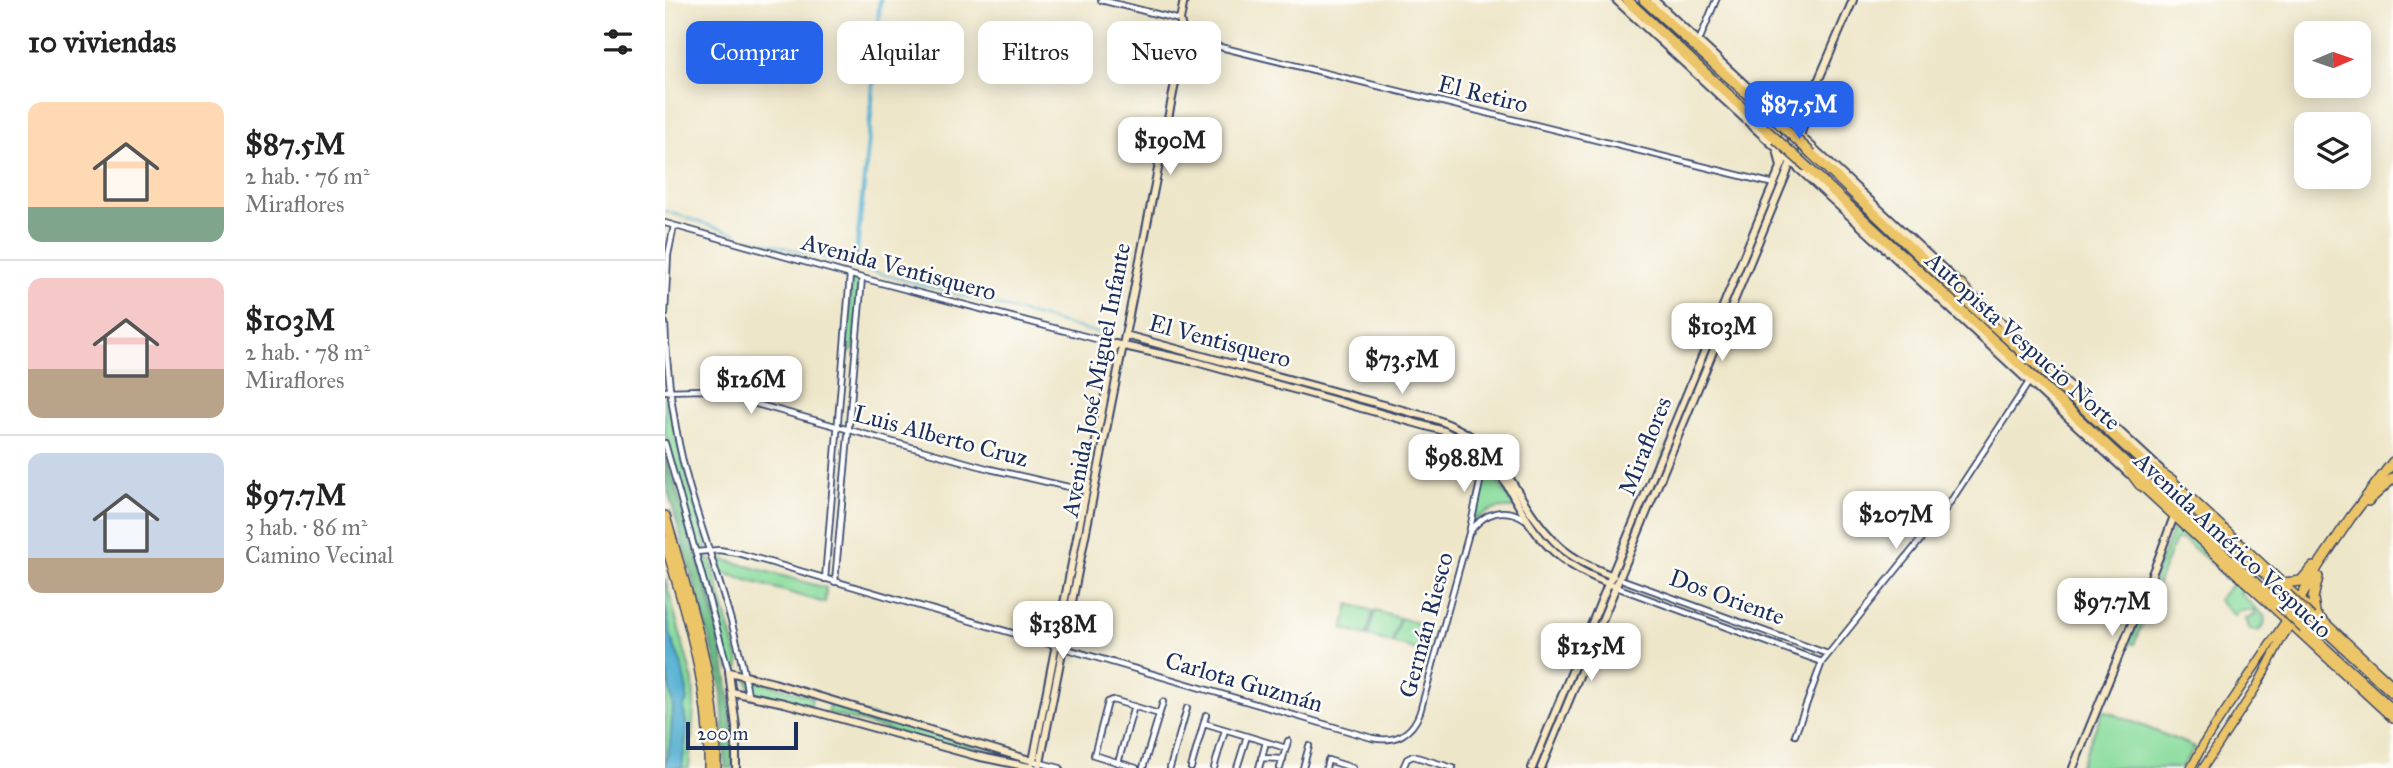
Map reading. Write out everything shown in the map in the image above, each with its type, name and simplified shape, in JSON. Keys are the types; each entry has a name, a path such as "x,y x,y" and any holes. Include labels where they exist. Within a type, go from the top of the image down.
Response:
{"highway":[{"name":"Autopista Vespucio Norte","path":"1627,0 1804,169 2296,597 2393,693"},
{"name":"Autopista Vespucio Norte","path":"1644,0 1811,150 1990,329 2302,632 2393,710"},
{"path":"1961,284 1990,329"},
{"path":"1930,289 1990,329"},
{"path":"2107,443 2140,485"},
{"path":"2131,452 2172,480"},
{"path":"2367,498 2371,485 2393,453"},
{"path":"2296,597 2393,462"},
{"path":"2313,615 2313,598 2318,578 2367,498 2393,470"},
{"path":"2367,498 2393,478"},
{"path":"665,516 707,667 715,718 716,768"},
{"path":"665,541 700,665 708,715 709,768"},
{"path":"2284,583 2301,581 2324,557"},
{"path":"2296,597 2318,578"}],"main road":[{"name":"Avenida Américo Vespucio","path":"2172,480 2284,583 2313,615 2393,685"},
{"name":"Avenida Américo Vespucio","path":"2140,485 2279,609 2288,622 2302,632 2393,719"},
{"path":"2279,609 2296,597"},
{"path":"2203,768 2257,686 2282,638 2296,597"},
{"path":"2282,638 2302,632 2305,617 2313,615"},
{"path":"2191,768 2205,741 2288,622"},
{"path":"2229,706 2232,713 2239,713"}],"street":[{"path":"1101,0 1180,20"},
{"name":"Avenida José Miguel Infante","path":"1180,20 1184,0"},
{"name":"Avenida Américo Vespucio","path":"1616,0 1777,144 1789,159 1804,169 2140,485"},
{"name":"Avenida Américo Vespucio","path":"1654,0 1784,125 1961,284 2172,480"},
{"path":"1699,42 1716,0"},
{"name":"Miraflores","path":"1541,768 1615,577 1853,0"},
{"name":"El Retiro","path":"1221,47 1774,184"},
{"name":"Avenida José Miguel Infante","path":"1072,581 1110,370 1125,335 1175,84"},
{"name":"Miraflores","path":"1798,135 1802,117 1811,102"},
{"path":"1802,117 1784,125 1787,134 1784,142 1777,144 1783,172 1804,169 1801,159 1805,150 1811,150"},
{"name":"Miraflores","path":"1645,505 1774,184 1783,172"},
{"name":"Avenida Ventisquero","path":"665,223 862,278 1119,344"},
{"path":"665,314 668,255 674,226"},
{"path":"825,579 851,275"},
{"path":"835,582 862,278"},
{"path":"665,323 667,391 682,459 734,631 748,695"},
{"name":"El Ventisquero","path":"1125,335 1398,413 1449,424 1478,441 1502,465 1542,527 1555,542 1583,563 1615,577"},
{"path":"1141,349 1144,340"},
{"name":"Avenida José Miguel Infante","path":"1035,766 1118,372 1119,344"},
{"name":"El Ventisquero","path":"1119,344 1269,377"},
{"path":"844,353 855,354"},
{"path":"1110,370 1118,372"},
{"path":"1795,735 1822,662 1947,507 2029,382"},
{"name":"Luis Alberto Cruz","path":"667,391 702,390 990,469 1087,491"},
{"name":"El Ventisquero","path":"1398,413 1444,431 1485,459 1503,479 1545,544 1561,558 1596,579 1612,585"},
{"path":"665,443 729,672 736,727 736,768"},
{"name":"Germán Riesco","path":"1414,725 1420,712 1469,533 1485,459"},
{"path":"831,507 841,508"},
{"name":"Germán Riesco","path":"1469,533 1482,519 1494,513 1512,513 1528,520"},
{"path":"2073,768 2174,516"},
{"name":"Carlota Guzmán","path":"696,552 739,553 1376,739 1400,737 1414,725"},
{"path":"1596,579 1600,571"},
{"name":"Dos Oriente","path":"1615,577 1828,654"},
{"name":"Miraflores","path":"1532,768 1562,694 1612,585"},
{"name":"Dos Oriente","path":"1612,585 1822,662"},
{"path":"729,672 831,699 1035,766"},
{"path":"732,692 810,710 976,756 1060,768"},
{"path":"810,710 815,702 813,694"},
{"path":"1562,694 1570,697"},
{"path":"825,715 825,705 831,699"},
{"path":"1136,768 1118,765 1095,756 1108,702 1113,700 1159,714"},
{"path":"1143,768 1163,702"},
{"path":"1118,765 1134,706"},
{"path":"1170,768 1187,708"},
{"path":"1191,768 1206,715"},
{"path":"1204,723 1286,748"},
{"path":"1214,768 1225,730"},
{"path":"1237,768 1247,736"},
{"path":"1280,768 1288,741"},
{"path":"1259,768 1266,742"},
{"path":"1303,768 1309,746"},
{"path":"1403,768 1411,756 1453,768"},
{"path":"1261,758 1283,759"},
{"path":"1326,768 1328,760 1351,768"}],"green space":[{"path":"1786,160 1789,162 1647,504 1644,503"},
{"path":"856,279 859,284 854,349 848,353 846,350 851,282"},
{"path":"665,396 669,398 675,433 707,547 705,549 698,549 665,435"},
{"path":"665,453 701,569 721,649 732,728 733,768 725,768 722,694 718,670 665,480"},
{"path":"1488,467 1515,508 1492,510 1472,523"},
{"path":"2176,521 2230,573 2224,579 2216,567 2184,540 2175,540 2134,644 2129,643"},
{"path":"706,558 711,561 739,663 738,671 730,670 701,561"},
{"path":"719,560 826,588 825,603 723,573"},
{"path":"665,578 693,682 694,707 689,768 665,768"},
{"path":"2237,579 2248,590 2240,593 2265,617 2264,626 2258,631 2250,630 2246,619 2255,615 2255,611 2239,611 2235,616 2218,600"},
{"path":"1349,604 1373,611 1366,636 1343,629"},
{"path":"1375,611 1399,618 1392,643 1368,636"},
{"path":"1400,618 1424,625 1417,650 1393,643"},
{"path":"747,678 812,697 811,704 809,706 750,692"},
{"path":"829,703 1030,764 983,756 828,713"},
{"path":"2103,710 2195,747 2181,768 2079,768"}],"water":[{"path":"665,601 671,638 681,662 687,691 683,708 687,727 682,768 665,768 673,707 665,664"}],"waterway":[{"path":"855,267 880,0"},
{"path":"665,211 737,234"},
{"path":"750,238 1113,337"}]}
